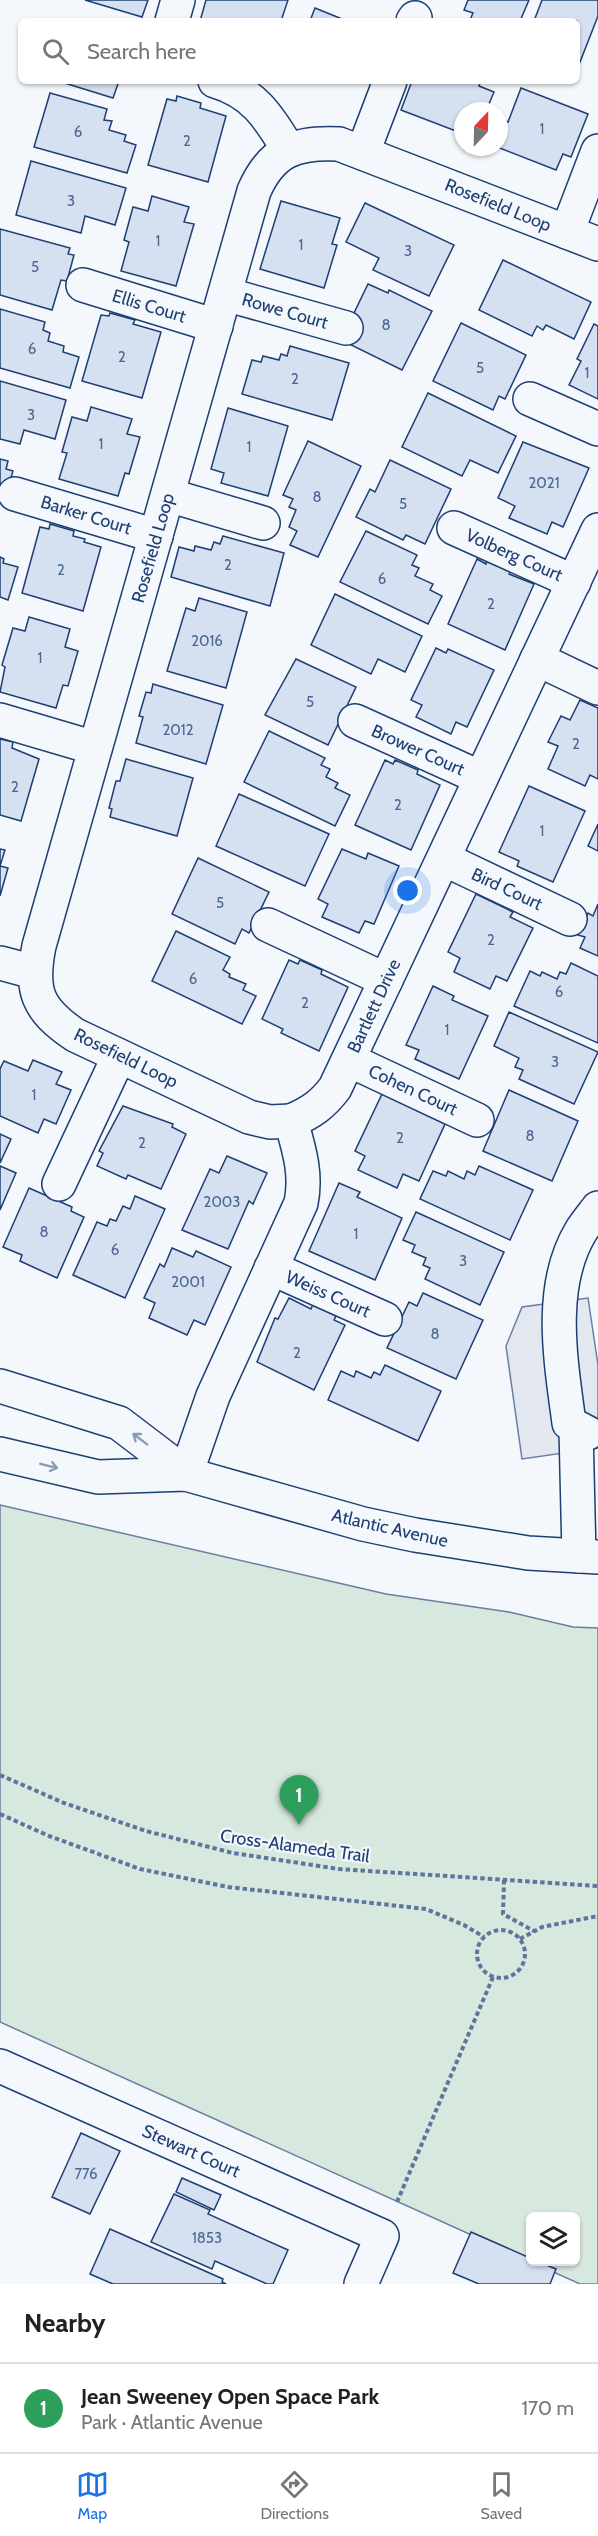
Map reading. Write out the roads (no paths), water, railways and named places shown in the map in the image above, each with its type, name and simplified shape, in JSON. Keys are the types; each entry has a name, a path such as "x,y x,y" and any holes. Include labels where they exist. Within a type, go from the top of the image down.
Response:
{"street":[{"path":"173,18 178,0"},
{"path":"221,84 249,97 268,116 288,149"},
{"path":"363,152 389,84"},
{"name":"Rosefield Loop","path":"291,1121 270,1122 249,1117 75,1035 58,1024 44,1009 36,990 34,972 39,946 95,748 258,183 274,160 288,149 313,143 339,144 598,244"},
{"path":"567,232 598,151"},
{"name":"Ellis Court","path":"83,285 216,326"},
{"name":"Rowe Court","path":"225,294 346,328"},
{"path":"530,399 598,429"},
{"name":"Barker Court","path":"15,494 156,536"},
{"path":"168,495 263,523"},
{"name":"Volberg Court","path":"454,528 574,582"},
{"name":"Bartlett Drive","path":"291,1121 323,1104 335,1088 598,530"},
{"path":"537,659 598,688"},
{"path":"0,720 95,748"},
{"name":"Brower Court","path":"355,721 481,778"},
{"name":"Bird Court","path":"444,859 570,919"},
{"path":"268,925 386,980"},
{"path":"0,963 34,972"},
{"path":"59,1184 119,1056"},
{"name":"Cohen Court","path":"349,1060 477,1120"},
{"path":"186,1474 213,1396 301,1203 305,1186 303,1167 291,1121"},
{"path":"588,1557 582,1431 569,1423 559,1343 561,1285 580,1232 598,1208"},
{"name":"Weiss Court","path":"271,1268 385,1319"},
{"name":"Atlantic Avenue","path":"0,1386 119,1423 186,1474"},
{"name":"Atlantic Avenue","path":"0,1454 98,1477 186,1474 363,1524 459,1543 528,1553 588,1557"},
{"name":"Stewart Court","path":"0,2067 382,2236 361,2284"}],"place":[{"name":"Jean Sweeney Open Space Park","path":"299,1825"}]}
